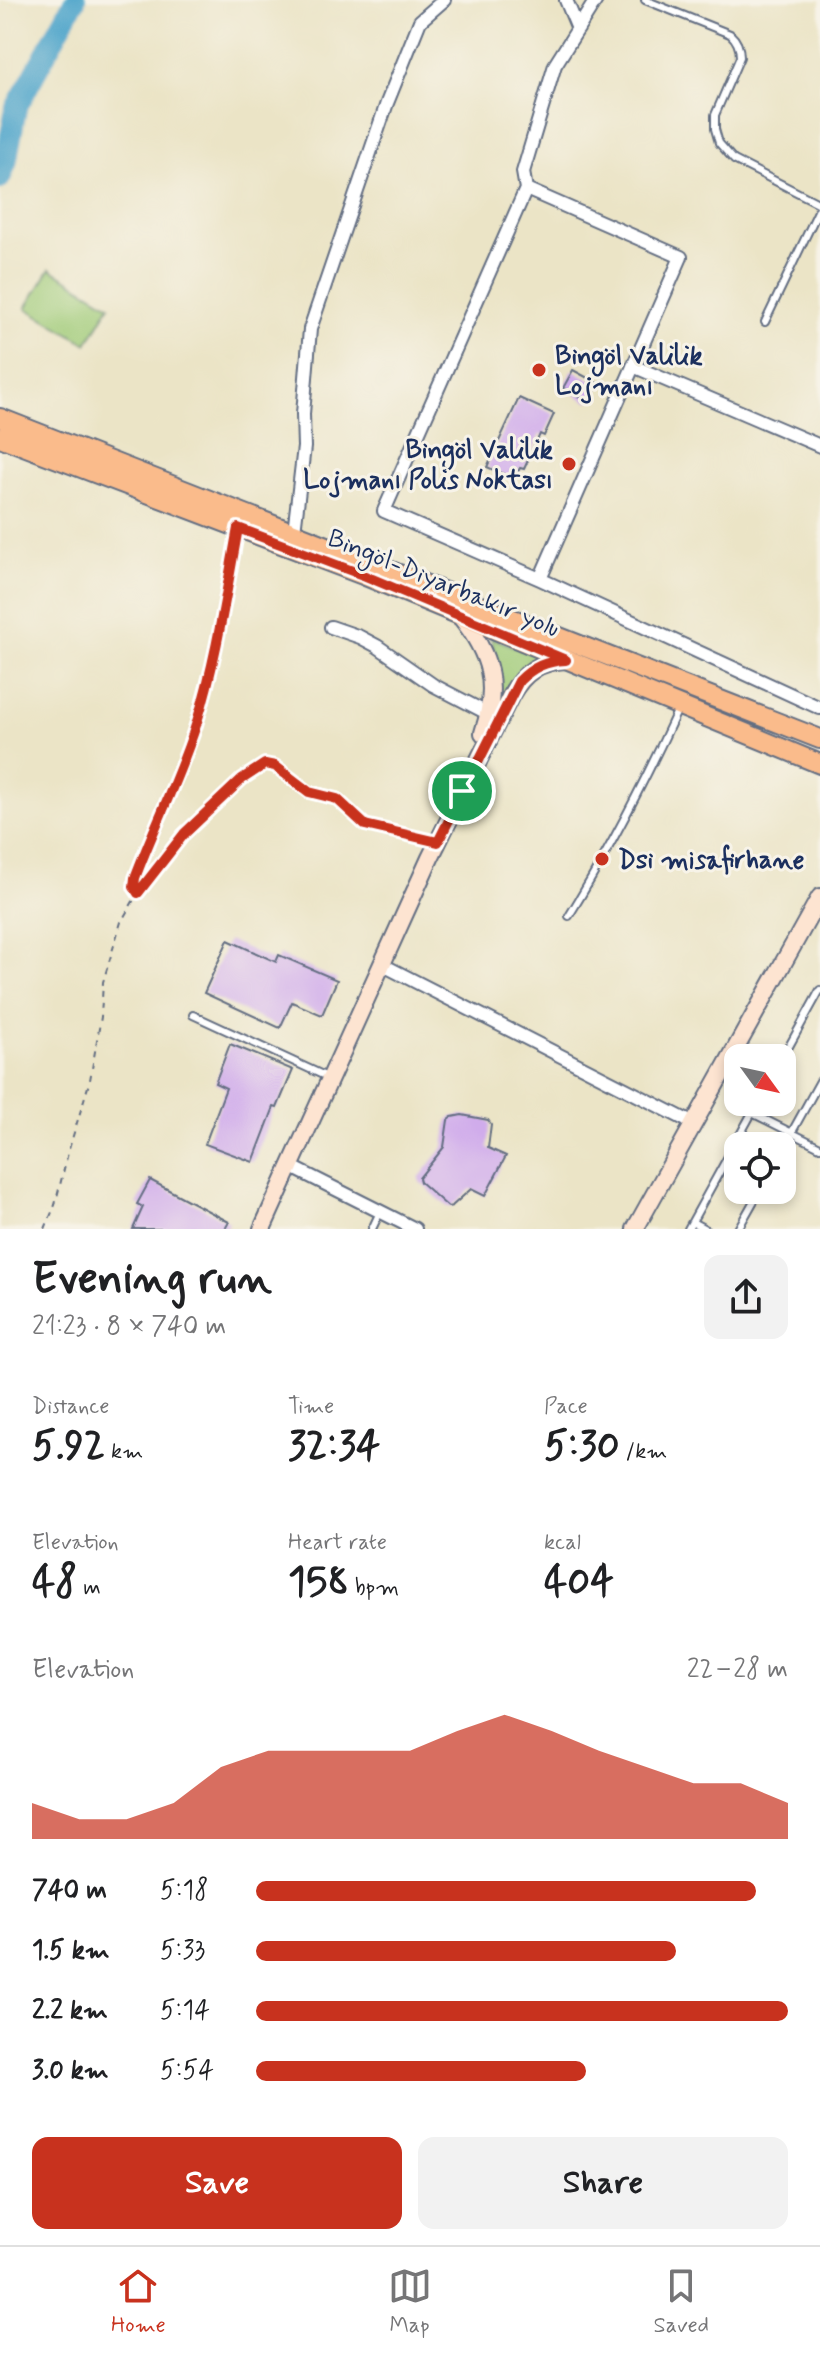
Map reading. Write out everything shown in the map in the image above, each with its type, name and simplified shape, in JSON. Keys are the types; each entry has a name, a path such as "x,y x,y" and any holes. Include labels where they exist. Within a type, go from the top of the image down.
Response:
{"main road":[{"name":"Bingöl-Diyarbakır yolu","path":"0,418 820,739"},
{"name":"Bingöl-Diyarbakır yolu","path":"0,437 363,575 820,764"}],"street":[{"path":"294,532 304,447 303,414 310,329 387,103 420,21 444,0"},
{"path":"566,0 578,29"},
{"path":"596,0 555,65 523,172 526,189 384,511 820,708"},
{"path":"526,189 681,257 540,579"},
{"path":"633,366 820,446"},
{"path":"460,616 481,646 491,673 492,690 489,714 462,791"},
{"path":"331,627 377,646 433,685 489,714"},
{"path":"262,1229 438,842 519,681 542,664 566,660"},
{"path":"635,1229 820,897"},
{"path":"381,964 694,1124"},
{"path":"290,1166 415,1229"}],"lane":[{"path":"645,0 735,38 740,57 715,115 719,143 734,160 820,205 765,322"},
{"path":"569,916 646,779 679,707"},
{"path":"790,1044 820,990"},
{"path":"193,1015 330,1078"},
{"path":"792,1132 820,1081"},
{"path":"705,1229 690,1226 750,1116"},
{"path":"758,1116 789,1132"},
{"path":"796,1135 820,1147"},
{"path":"738,1229 752,1204"},
{"path":"372,1229 380,1212"}],"path":[{"path":"138,893 134,887 135,878 178,777 202,703 238,528"},
{"path":"45,1229 55,1205 90,1080 101,1017 103,982 121,922 138,893 184,834 242,779 265,764 275,766 309,792 337,799 365,825 438,842"}],"green space":[{"path":"50,269 110,305 87,344 26,308"},
{"path":"491,637 540,657 494,719 499,674"}],"building":[{"path":"573,370 599,384 589,402 563,388"},
{"name":"Bingöl Valilik Lojmanı","path":"519,398 554,414 544,436 540,434 524,469 520,468 514,479 487,467"},
{"path":"228,940 276,962 279,955 337,980 322,1015 292,1002 280,1028 204,993"},
{"path":"230,1044 293,1070 277,1108 274,1107 253,1162 205,1144 226,1088 215,1083"},
{"path":"462,1115 488,1120 491,1124 488,1148 506,1156 485,1196 471,1189 448,1207 419,1178 444,1147 448,1120"},
{"path":"150,1180 229,1222 225,1229 133,1229 143,1207 137,1204"}],"waterway":[{"path":"0,178 6,163 16,108 75,0"}],"place":[{"name":"Bingöl Valilik Lojmanı","path":"539,370"},
{"name":"Bingöl Valilik Lojmanı Polis Noktası","path":"569,464"},
{"name":"Dsi misafirhane","path":"602,859"}],"route":[{"path":"238,528 363,575 566,660 542,664 519,681 462,791 438,842 365,825 337,799 309,792 275,766 265,764 242,779 184,834 138,893 136,891 135,878 139,866 178,777 196,723 220,625 238,528"}]}
